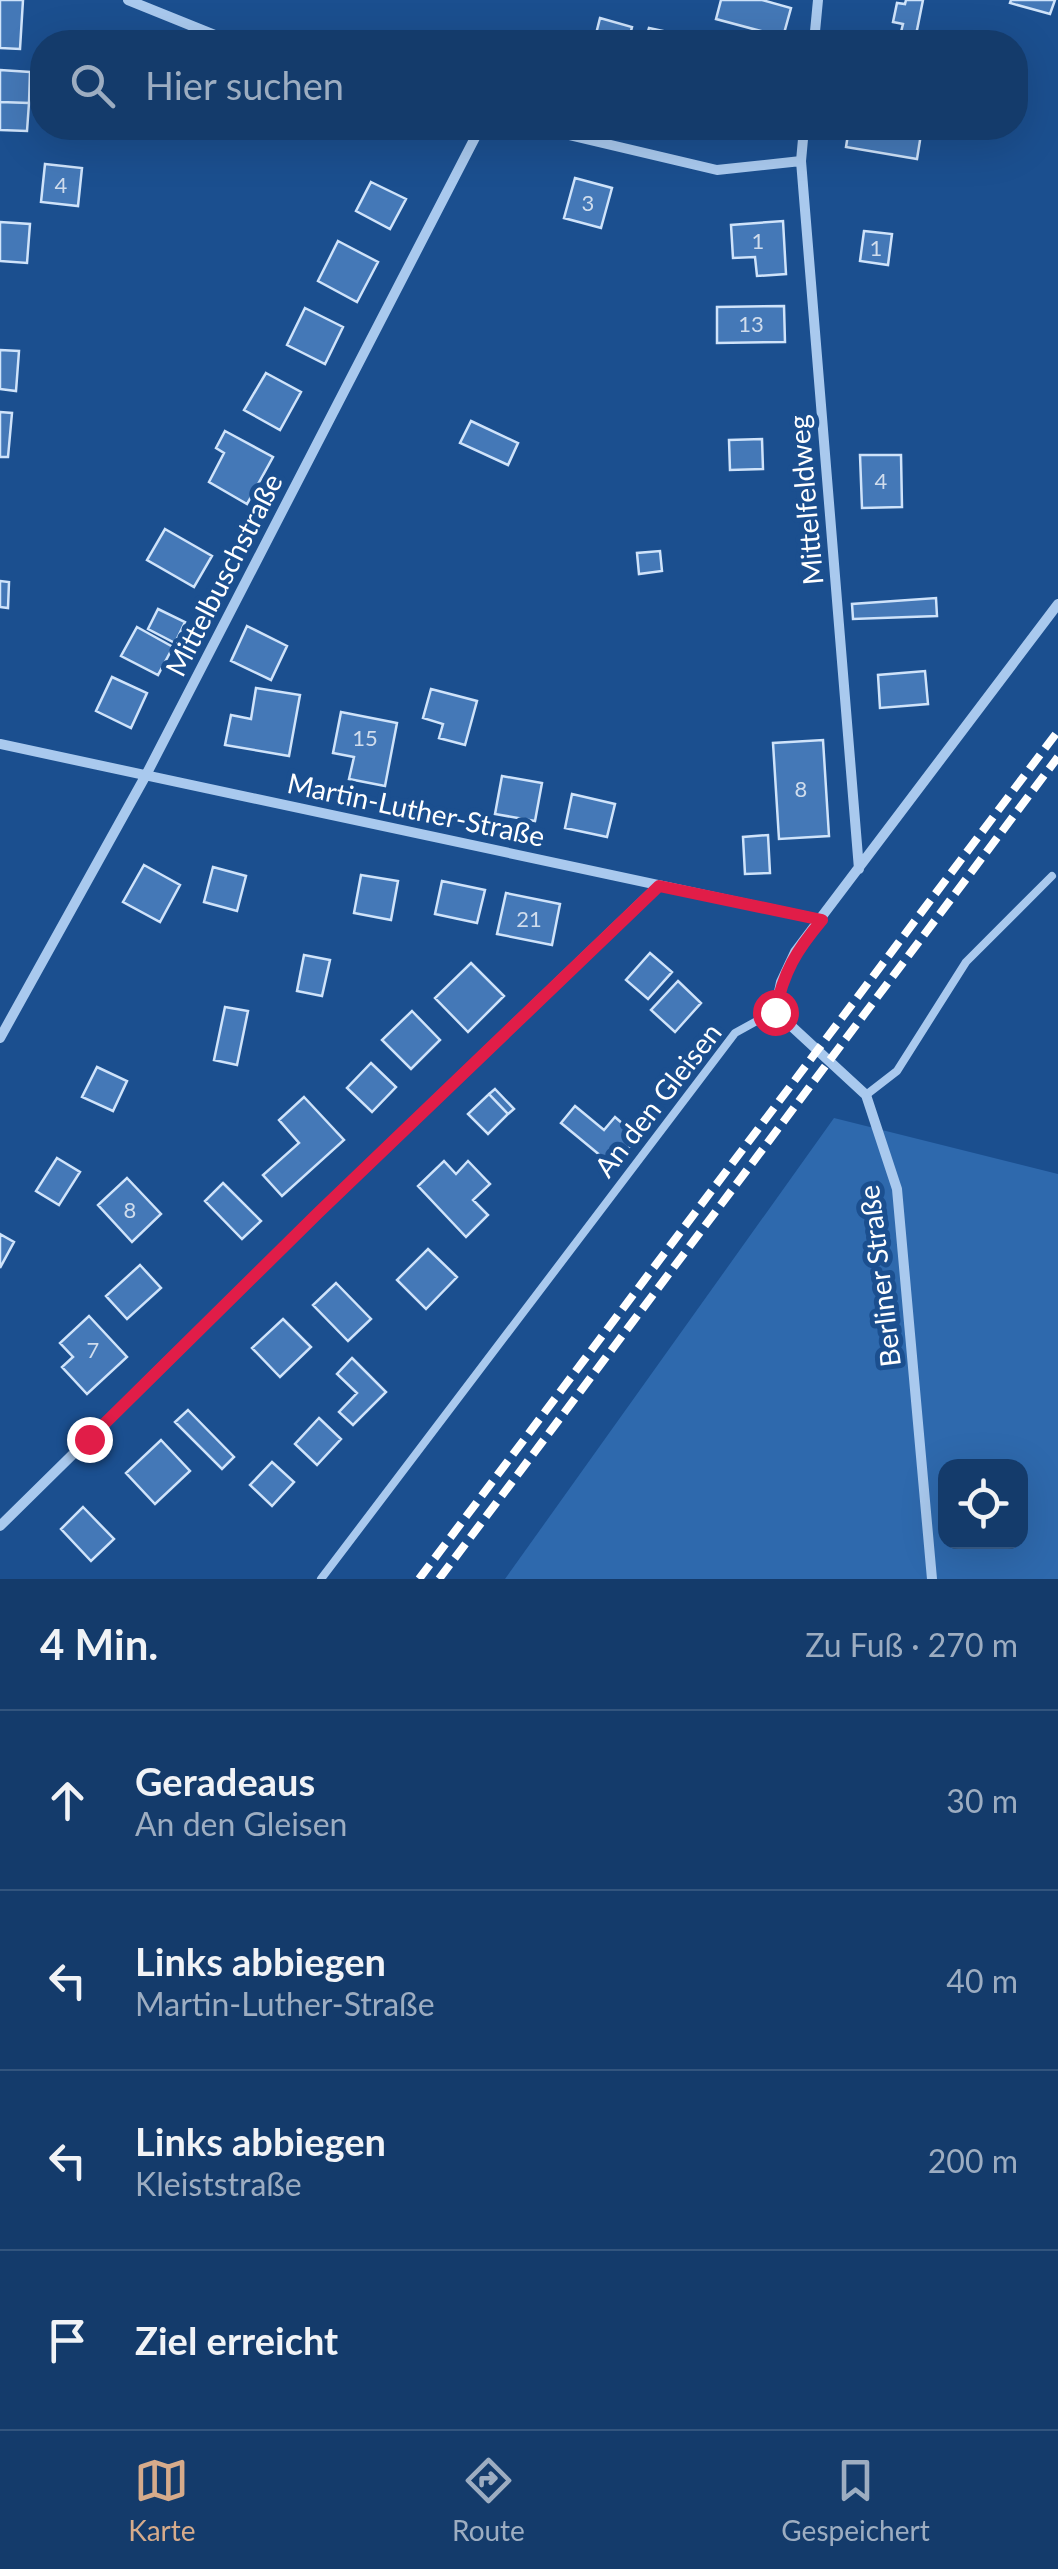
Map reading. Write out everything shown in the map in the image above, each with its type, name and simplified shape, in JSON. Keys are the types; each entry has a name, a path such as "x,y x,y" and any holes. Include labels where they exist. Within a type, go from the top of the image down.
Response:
{"street":[{"path":"128,0 202,30"},
{"path":"815,30 818,0"},
{"name":"Mittelbuschstraße","path":"0,1038 146,775 474,140"},
{"path":"589,140 717,170 801,161"},
{"name":"Mittelfeldweg","path":"803,140 801,161 859,869"},
{"path":"866,1095 775,1012 781,982 795,952 1058,604"},
{"name":"Martin-Luther-Straße","path":"0,744 822,920"},
{"path":"0,1526 659,886"},
{"name":"Berliner Straße","path":"866,1095 896,1190 932,1579"}],"lane":[{"path":"866,1095 897,1071 966,962 1052,876"},
{"name":"An den Gleisen","path":"321,1579 736,1033 775,1012"}],"shaded area":[{"path":"834,1118 1058,1174 1058,1579 505,1579"}],"building":[{"path":"0,0 23,0 20,49 0,48"},
{"path":"721,0 762,0 791,8 785,30 757,30 716,19"},
{"path":"906,0 923,0 917,30 902,30 903,24 893,22 897,3 905,4"},
{"path":"1055,0 1050,14 1010,3"},
{"path":"600,18 632,27 631,30 597,30"},
{"path":"0,70 30,72 29,103 0,102"},
{"path":"0,102 29,103 27,131 0,130"},
{"path":"847,140 920,140 917,159 846,147"},
{"path":"45,164 82,168 78,206 41,202"},
{"path":"575,178 612,188 601,228 564,218"},
{"path":"371,182 406,199 390,229 356,211"},
{"path":"783,221 786,274 757,276 755,257 733,258 731,225"},
{"path":"0,222 30,224 27,263 0,261"},
{"path":"864,231 892,234 888,265 860,261"},
{"path":"338,241 378,262 357,302 318,281"},
{"path":"784,306 785,342 717,343 717,307"},
{"path":"305,308 343,327 325,364 287,345"},
{"path":"0,350 19,351 16,391 0,389"},
{"path":"266,373 301,392 280,430 244,410"},
{"path":"0,412 12,413 8,457 0,457"},
{"path":"471,421 518,443 508,465 460,443"},
{"path":"225,431 273,457 247,504 209,482 224,453 216,448"},
{"path":"762,439 763,469 730,470 729,440"},
{"path":"860,455 901,455 902,507 862,508"},
{"path":"165,529 212,556 194,587 147,560"},
{"path":"660,551 662,571 639,574 637,553"},
{"path":"0,581 9,582 8,608 0,607"},
{"path":"936,598 937,616 853,619 852,604"},
{"path":"158,609 185,622 175,643 148,629"},
{"path":"247,626 287,646 271,680 231,661"},
{"path":"137,627 173,647 158,675 121,656"},
{"path":"925,671 928,704 880,708 878,675"},
{"path":"112,677 147,693 131,728 96,711"},
{"path":"256,688 300,695 289,756 225,745 231,715 251,719"},
{"path":"431,689 477,701 465,745 439,738 443,724 423,718"},
{"path":"341,712 397,723 385,786 349,779 354,757 333,753"},
{"path":"823,740 829,836 779,839 773,743"},
{"path":"502,776 542,783 535,821 495,814"},
{"path":"572,794 615,804 607,837 565,828"},
{"path":"768,835 770,873 745,874 743,837"},
{"path":"144,865 180,885 160,922 123,902"},
{"path":"213,867 246,876 237,911 204,902"},
{"path":"361,875 398,881 391,920 354,913"},
{"path":"442,881 485,890 477,923 435,914"},
{"path":"506,893 560,904 552,945 497,934"},
{"path":"650,953 672,972 648,999 626,980"},
{"path":"304,955 330,960 322,996 297,991"},
{"path":"471,963 504,996 468,1032 435,998"},
{"path":"678,981 701,1003 675,1032 651,1010"},
{"path":"225,1007 248,1011 237,1065 214,1060"},
{"path":"412,1011 440,1040 411,1069 382,1040"},
{"path":"371,1063 396,1087 372,1112 347,1088"},
{"path":"97,1067 127,1081 113,1111 82,1097"},
{"path":"495,1089 514,1109 508,1114 489,1094"},
{"path":"489,1094 508,1114 488,1134 468,1114"},
{"path":"304,1097 344,1140 282,1196 263,1175 299,1143 279,1120"},
{"path":"575,1106 604,1130 615,1117 638,1137 613,1166 561,1123"},
{"path":"57,1158 80,1172 59,1205 36,1191"},
{"path":"444,1161 456,1174 468,1161 490,1184 473,1200 488,1215 466,1237 418,1186"},
{"path":"127,1178 161,1214 132,1242 98,1205"},
{"path":"223,1183 261,1221 242,1239 205,1201"},
{"path":"0,1234 14,1242 0,1268"},
{"path":"428,1249 457,1277 426,1309 397,1280"},
{"path":"140,1265 161,1288 127,1319 106,1296"},
{"path":"336,1283 371,1319 348,1341 313,1305"},
{"path":"89,1316 127,1357 87,1394 62,1367 73,1357 60,1343"},
{"path":"283,1319 311,1347 280,1377 252,1348"},
{"path":"352,1358 386,1392 353,1425 339,1412 357,1393 337,1374"},
{"path":"188,1410 234,1457 222,1469 175,1422"},
{"path":"319,1418 341,1439 317,1465 295,1444"},
{"path":"161,1440 190,1471 155,1504 126,1473"},
{"path":"272,1462 294,1482 272,1506 250,1485"},
{"path":"83,1507 114,1539 91,1561 61,1529"}],"railway":[{"path":"419,1579 1058,731"},
{"path":"439,1579 1058,757"}],"route":[{"path":"89,1439 659,886 822,920 795,952 781,982 775,1012"}]}
